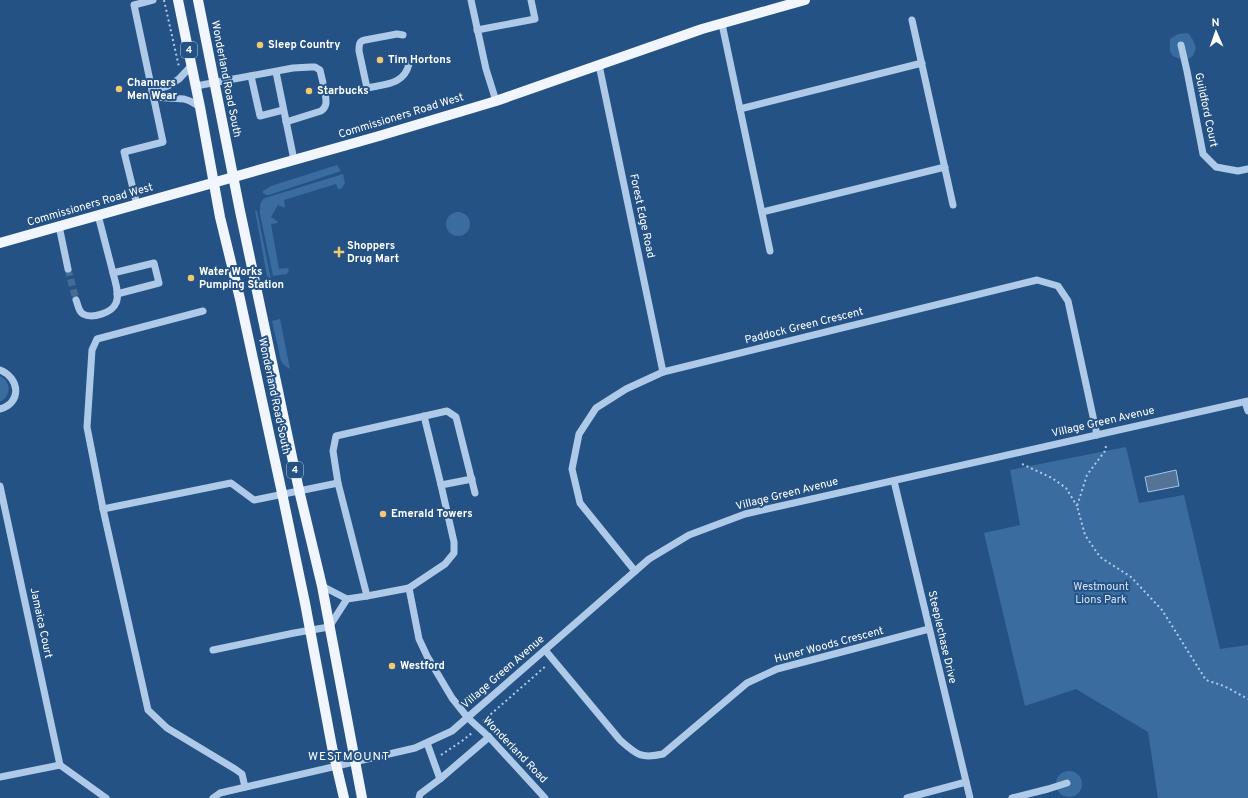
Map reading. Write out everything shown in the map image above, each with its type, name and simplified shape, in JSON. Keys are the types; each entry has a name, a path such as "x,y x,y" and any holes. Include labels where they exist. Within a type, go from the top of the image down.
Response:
{"main road":[{"name":"Wonderland Road South","path":"178,0 192,65 220,217 240,298 282,493 336,766 344,798"},
{"name":"Wonderland Road South","path":"198,0 233,178 322,586 362,798"},
{"name":"Commissioners Road West","path":"0,243 233,178 496,100 702,29 805,0"}],"street":[{"path":"136,205 124,152 163,142 134,5 153,0"},
{"path":"471,0 486,70 496,100"},
{"path":"477,30 535,19 531,0"},
{"path":"912,20 953,205"},
{"path":"722,24 770,251"},
{"path":"403,35 397,34 361,42 359,45 359,51 366,88 396,81 403,77 407,72 409,64"},
{"name":"Guildford Court","path":"1181,45 1203,154 1216,166 1238,171 1248,170"},
{"path":"740,109 922,63"},
{"path":"153,94 178,80 192,65"},
{"name":"Forest Edge Road","path":"599,65 663,372"},
{"path":"196,86 293,68 315,67 320,70 323,83"},
{"path":"276,72 294,160"},
{"path":"251,76 260,116 283,110"},
{"path":"286,122 321,111 325,108 325,92"},
{"path":"153,94 184,99 200,107"},
{"path":"762,212 944,167"},
{"path":"76,300 82,313 95,315 108,312 116,303 117,294 113,273 98,216"},
{"path":"60,226 68,269"},
{"path":"113,273 154,263 159,283 117,294"},
{"name":"Paddock Green Crescent","path":"635,571 580,503 572,469 579,434 596,408 626,389 663,372 1037,280 1058,286 1068,301 1097,435"},
{"path":"203,311 98,339 92,350 87,427 103,509 148,710 167,728 242,774 245,787"},
{"path":"0,370 10,376 13,380 16,391 12,401 0,409"},
{"path":"1246,401 1248,411"},
{"name":"Village Green Avenue","path":"214,798 220,793 415,748 452,731 649,559 689,535 745,514 1246,401"},
{"path":"367,596 338,483 333,451 336,436 447,411 456,416 475,493"},
{"path":"322,586 347,599 409,588 445,564 454,553 454,542 424,416"},
{"path":"441,485 472,479"},
{"name":"Steeplechase Drive","path":"894,481 970,798"},
{"path":"103,509 231,483 254,500 282,493 338,483"},
{"name":"Jamaica Court","path":"0,486 60,765"},
{"name":"Wonderland Road","path":"409,588 419,639 427,656 452,698 468,718 489,737 545,798"},
{"path":"213,650 329,627 347,599"},
{"name":"Huner Woods Crescent","path":"545,650 620,740 634,752 649,757 663,754 747,683 777,669 929,629"},
{"path":"418,798 420,794 489,737"},
{"path":"427,743 440,779"},
{"path":"0,777 60,765 106,798"},
{"path":"907,798 966,782"},
{"path":"1012,798 1067,783"}],"path":[{"path":"1077,506 1087,475 1105,451 1106,446"},
{"path":"1022,464 1052,478 1066,488 1077,506 1085,535 1100,558 1131,577 1162,610 1206,680 1224,686 1248,699"},
{"path":"440,755 462,741 553,660"}],"green space":[{"path":"1188,33 1196,48 1193,56 1186,60 1177,58 1170,52 1170,39 1178,34"},
{"path":"337,165 341,171 269,195 263,193 263,191 271,186"},
{"path":"343,174 345,183 341,189 338,189 336,184 284,200 285,208 278,205 271,217 278,223 271,224 279,269 287,268 289,270 287,274 273,276 260,214 260,205 262,201 265,198"},
{"path":"255,210 257,211 271,279 267,276"},
{"path":"458,212 463,213 469,219 469,229 463,235 458,236 453,235 447,229 446,224 447,219 453,213"},
{"path":"280,319 290,369 281,361 272,321"},
{"path":"0,376 7,382 9,389 4,399 0,402"},
{"name":"Westmount Lions Park","path":"1126,447 1139,503 1184,495 1220,649 1248,645 1248,798 1158,798 1148,732 1076,689 1025,706 984,533 1020,525 1010,470"},
{"path":"1069,771 1078,775 1082,784 1078,793 1069,797 1060,793 1056,784 1060,775"}],"shaded area":[{"path":"1176,470 1179,486 1148,492 1145,477"}],"tunnel":[{"path":"68,269 76,300"}],"place":[{"name":"Sleep Country","path":"260,45"},
{"name":"Tim Hortons","path":"380,60"},
{"name":"Channers Men Wear","path":"119,89"},
{"name":"Starbucks","path":"309,91"},
{"name":"Shoppers Drug Mart","path":"339,252"},
{"name":"Water Works Pumping Station","path":"191,278"},
{"name":"Emerald Towers","path":"383,514"},
{"name":"Westford","path":"392,666"}],"district":[{"name":"WESTMOUNT","path":"349,757"}]}
